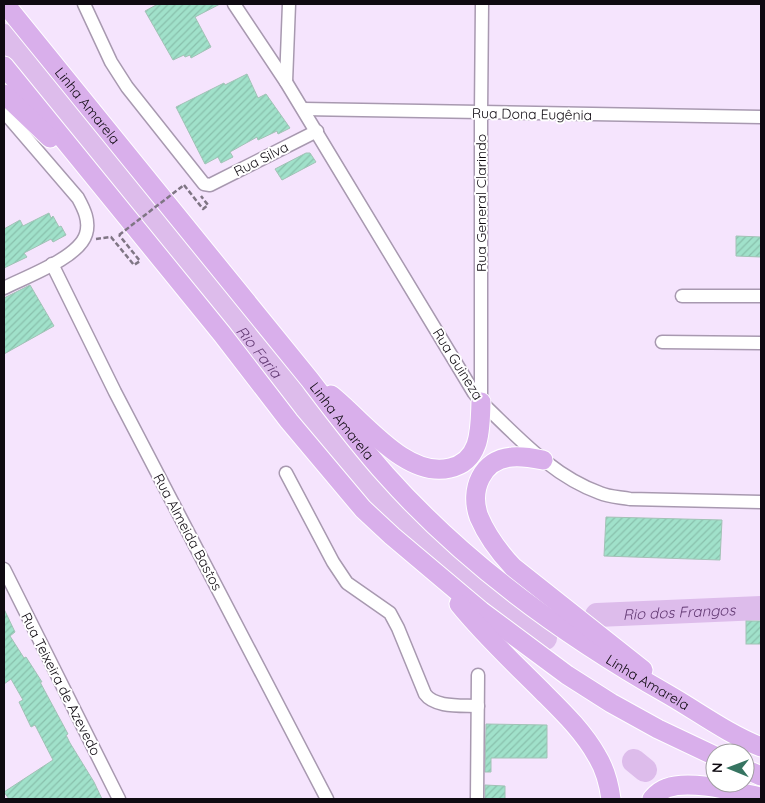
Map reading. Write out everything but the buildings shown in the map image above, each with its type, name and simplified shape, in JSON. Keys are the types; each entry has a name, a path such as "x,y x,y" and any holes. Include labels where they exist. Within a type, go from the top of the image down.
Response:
{"highway":[{"name":"Linha Amarela","path":"5,4 310,380 356,441 387,477 448,537 490,575 588,646 709,721 742,740 761,747"},
{"path":"4,66 222,334 288,420 363,509 481,611 567,675 611,703 705,751"},
{"path":"4,94 102,188"},
{"path":"310,380 342,404 387,446 414,464 427,469 440,470 452,468 463,464 470,457 476,448 480,434 481,402"},
{"path":"543,460 512,457 499,459 488,467 480,477 476,488 478,515 487,532 498,550 513,567 627,655 682,703"},
{"path":"438,575 467,614 583,735 597,756 608,779 611,799"},
{"path":"652,799 668,787 685,786 718,788 761,797"}],"street":[{"name":"Rua Silva","path":"84,4 111,62 127,87 204,184 210,185 316,131"},
{"name":"Rua Guineza","path":"234,4 303,109 481,402 543,460 578,483 610,496 630,499 761,502"},
{"path":"286,82 289,4"},
{"name":"Rua General Clarindo","path":"481,402 482,4"},
{"name":"Rua Dona Eugênia","path":"303,109 761,118"},
{"path":"4,112 78,198 85,211 87,222 86,234 81,244 71,253 4,288"},
{"name":"Rua Almeida Bastos","path":"52,264 115,392 327,799"},
{"path":"682,296 761,296"},
{"path":"662,342 761,342"},
{"path":"286,473 333,562 347,583 390,614 398,628 425,694 429,699 438,703 478,706"},
{"name":"Rua Teixeira de Azevedo","path":"4,569 119,799"},
{"path":"477,799 478,675"}],"path":[{"path":"86,234 98,239 111,236 134,265 140,261 119,235 184,185"}],"waterway":[{"name":"Rio Faria","path":"4,36 344,456 391,507 454,567 545,638"},
{"name":"Rio dos Frangos","path":"597,615 761,608"},
{"name":"Rio Faria","path":"634,761 645,770"}]}
